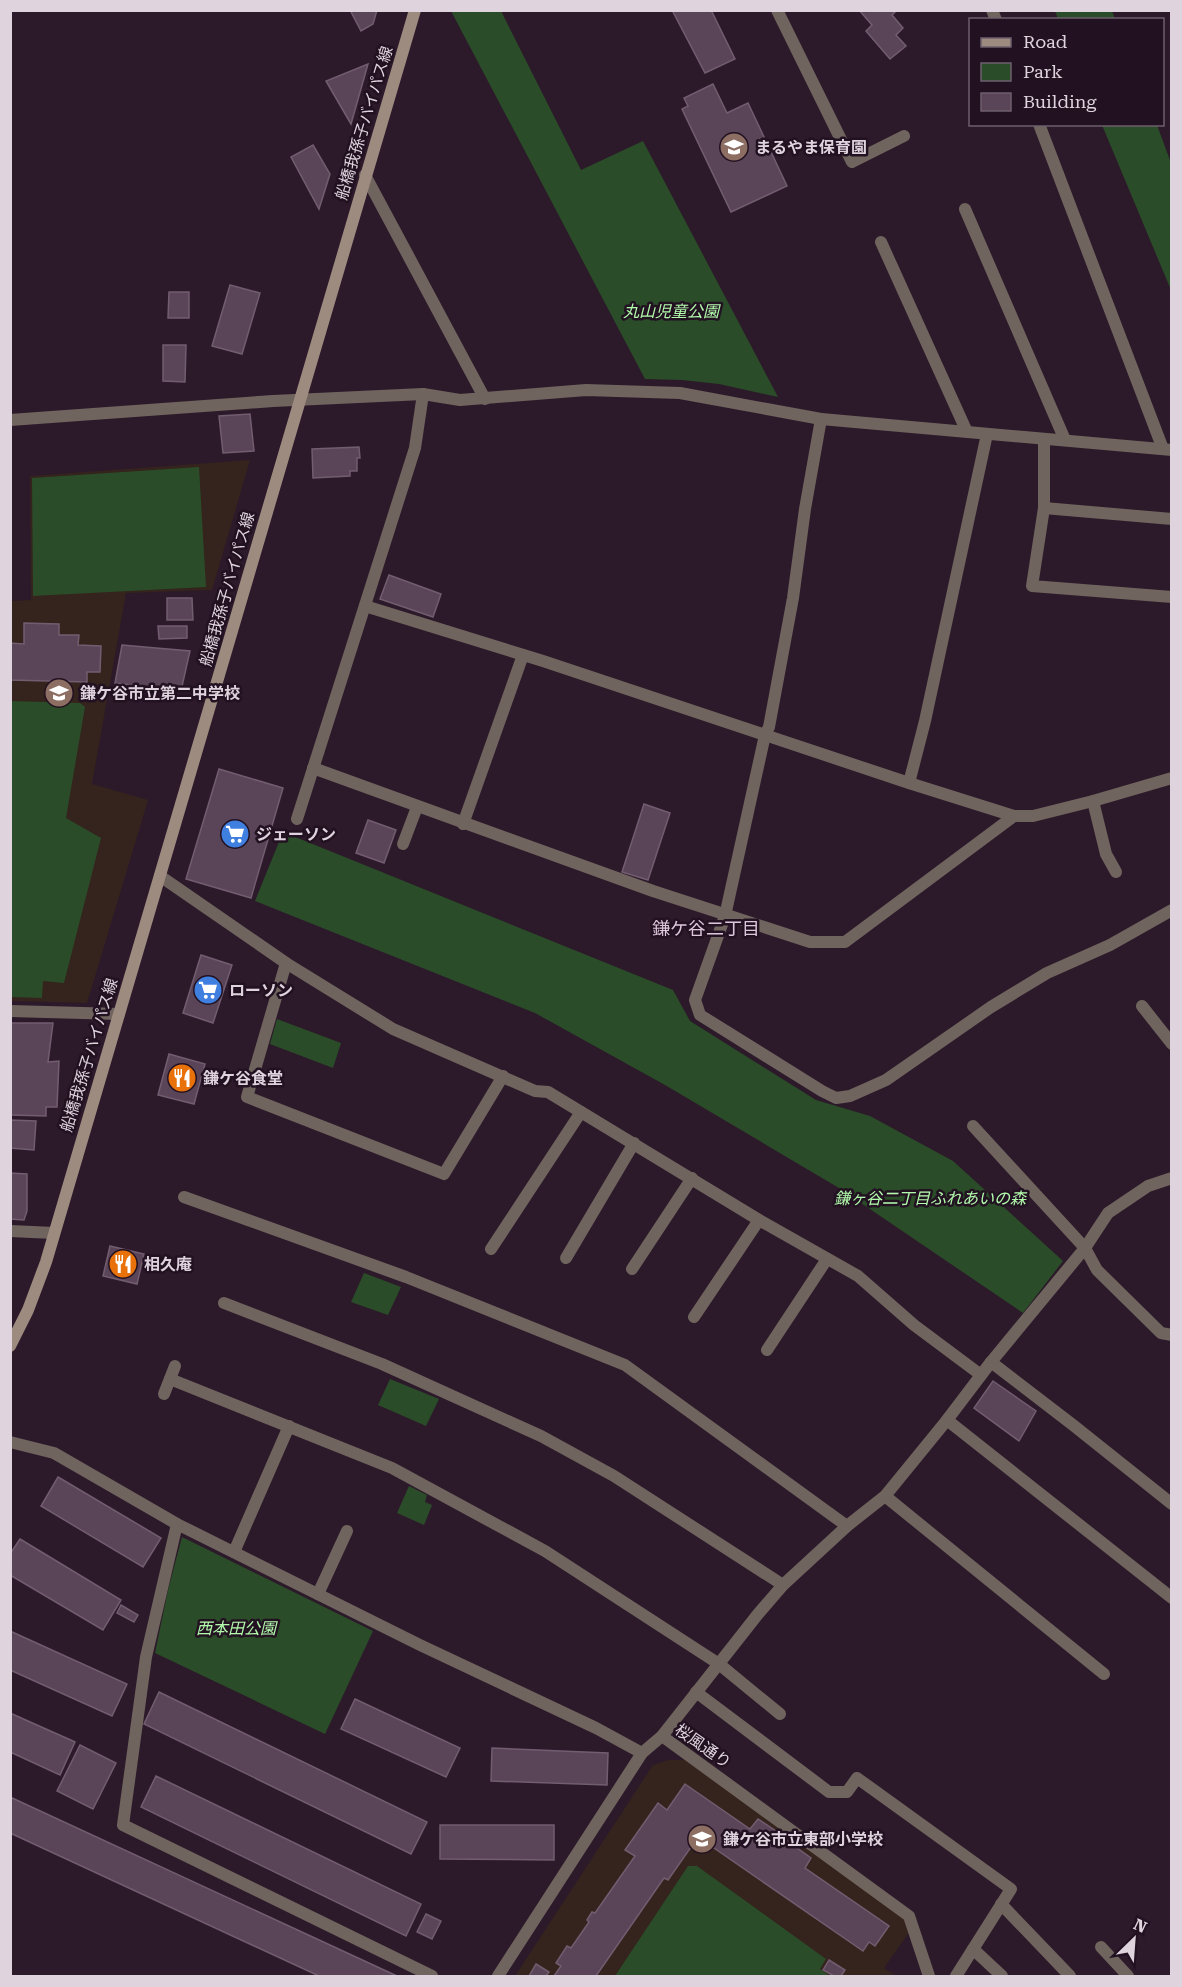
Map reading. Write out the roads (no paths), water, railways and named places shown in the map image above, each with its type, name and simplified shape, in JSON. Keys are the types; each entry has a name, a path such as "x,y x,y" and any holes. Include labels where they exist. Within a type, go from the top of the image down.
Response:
{"street":[{"name":"船橋我孫子バイパス線","path":"10,1346 15,1330 28,1310 54,1233 415,10"},
{"path":"777,10 852,162 904,135"},
{"path":"10,420 299,400 423,394 460,400 586,390 680,393 821,419 1167,450 1040,126"},
{"path":"366,175 484,399"},
{"path":"965,209 1065,440"},
{"path":"881,242 967,432"},
{"path":"297,819 415,448 423,394"},
{"path":"821,419 805,509 793,598 769,727 765,735 725,916 695,1000 700,1015 854,1107"},
{"path":"909,783 925,721 987,434"},
{"path":"1044,439 1044,508 1032,586 1172,597"},
{"path":"1044,508 1172,519"},
{"path":"365,606 523,655 1014,816 1033,816 1172,778"},
{"path":"463,824 523,655"},
{"path":"313,768 463,824 725,916 810,942 846,942 1014,816"},
{"path":"1093,801 1106,854 1116,872"},
{"path":"403,844 417,807"},
{"path":"160,876 286,963 393,1029 535,1091 548,1092 759,1220 858,1276 914,1325 981,1375"},
{"path":"836,1098 850,1096 886,1080 992,1007 1047,973 1110,945 1172,910"},
{"path":"286,963 247,1097 444,1174 503,1076"},
{"path":"1142,1006 1172,1044"},
{"path":"10,1011 119,1014"},
{"path":"492,1249 581,1112"},
{"path":"973,1126 1085,1248 1097,1270 1161,1333 1172,1335"},
{"path":"566,1258 634,1143"},
{"path":"632,1269 692,1178"},
{"path":"662,1736 783,1586 848,1526 885,1496 1085,1248 1108,1213 1148,1186 1172,1178"},
{"path":"184,1197 406,1278 625,1365 848,1526"},
{"path":"694,1317 759,1220"},
{"path":"10,1231 54,1233"},
{"path":"767,1350 827,1258"},
{"path":"224,1303 382,1364 542,1436 614,1476 783,1586"},
{"path":"991,1362 1172,1504"},
{"path":"164,1394 175,1366"},
{"path":"170,1379 392,1468 545,1551 718,1664 780,1714"},
{"path":"947,1420 1172,1598"},
{"path":"234,1552 288,1426"},
{"path":"10,1442 54,1453 177,1524 420,1645 596,1728 642,1753"},
{"path":"885,1496 1104,1674"},
{"path":"177,1524 146,1657 123,1825 432,1977"},
{"path":"318,1594 346,1531"},
{"path":"696,1692 829,1792 847,1792 857,1778 1011,1889 956,1977"},
{"name":"桜風通り","path":"498,1977 642,1753 662,1736 909,1916 929,1977"},
{"path":"1001,1904 1070,1977"},
{"path":"1101,1947 1128,1977"},
{"path":"973,1949 1002,1977"}],"place":[{"name":"まるやま保育園","path":"734,147"},
{"name":"鎌ケ谷市立第二中学校","path":"59,693"},
{"name":"ジェーソン","path":"235,834"},
{"name":"ローソン","path":"208,990"},
{"name":"鎌ケ谷食堂","path":"182,1078"},
{"name":"相久庵","path":"123,1264"},
{"name":"鎌ケ谷市立東部小学校","path":"702,1839"}],"district":[{"name":"鎌ケ谷二丁目","path":"706,928"}],"park label":[{"name":"丸山児童公園","path":"671,311"},
{"name":"鎌ヶ谷二丁目ふれあいの森","path":"930,1198"},
{"name":"西本田公園","path":"236,1628"}]}
